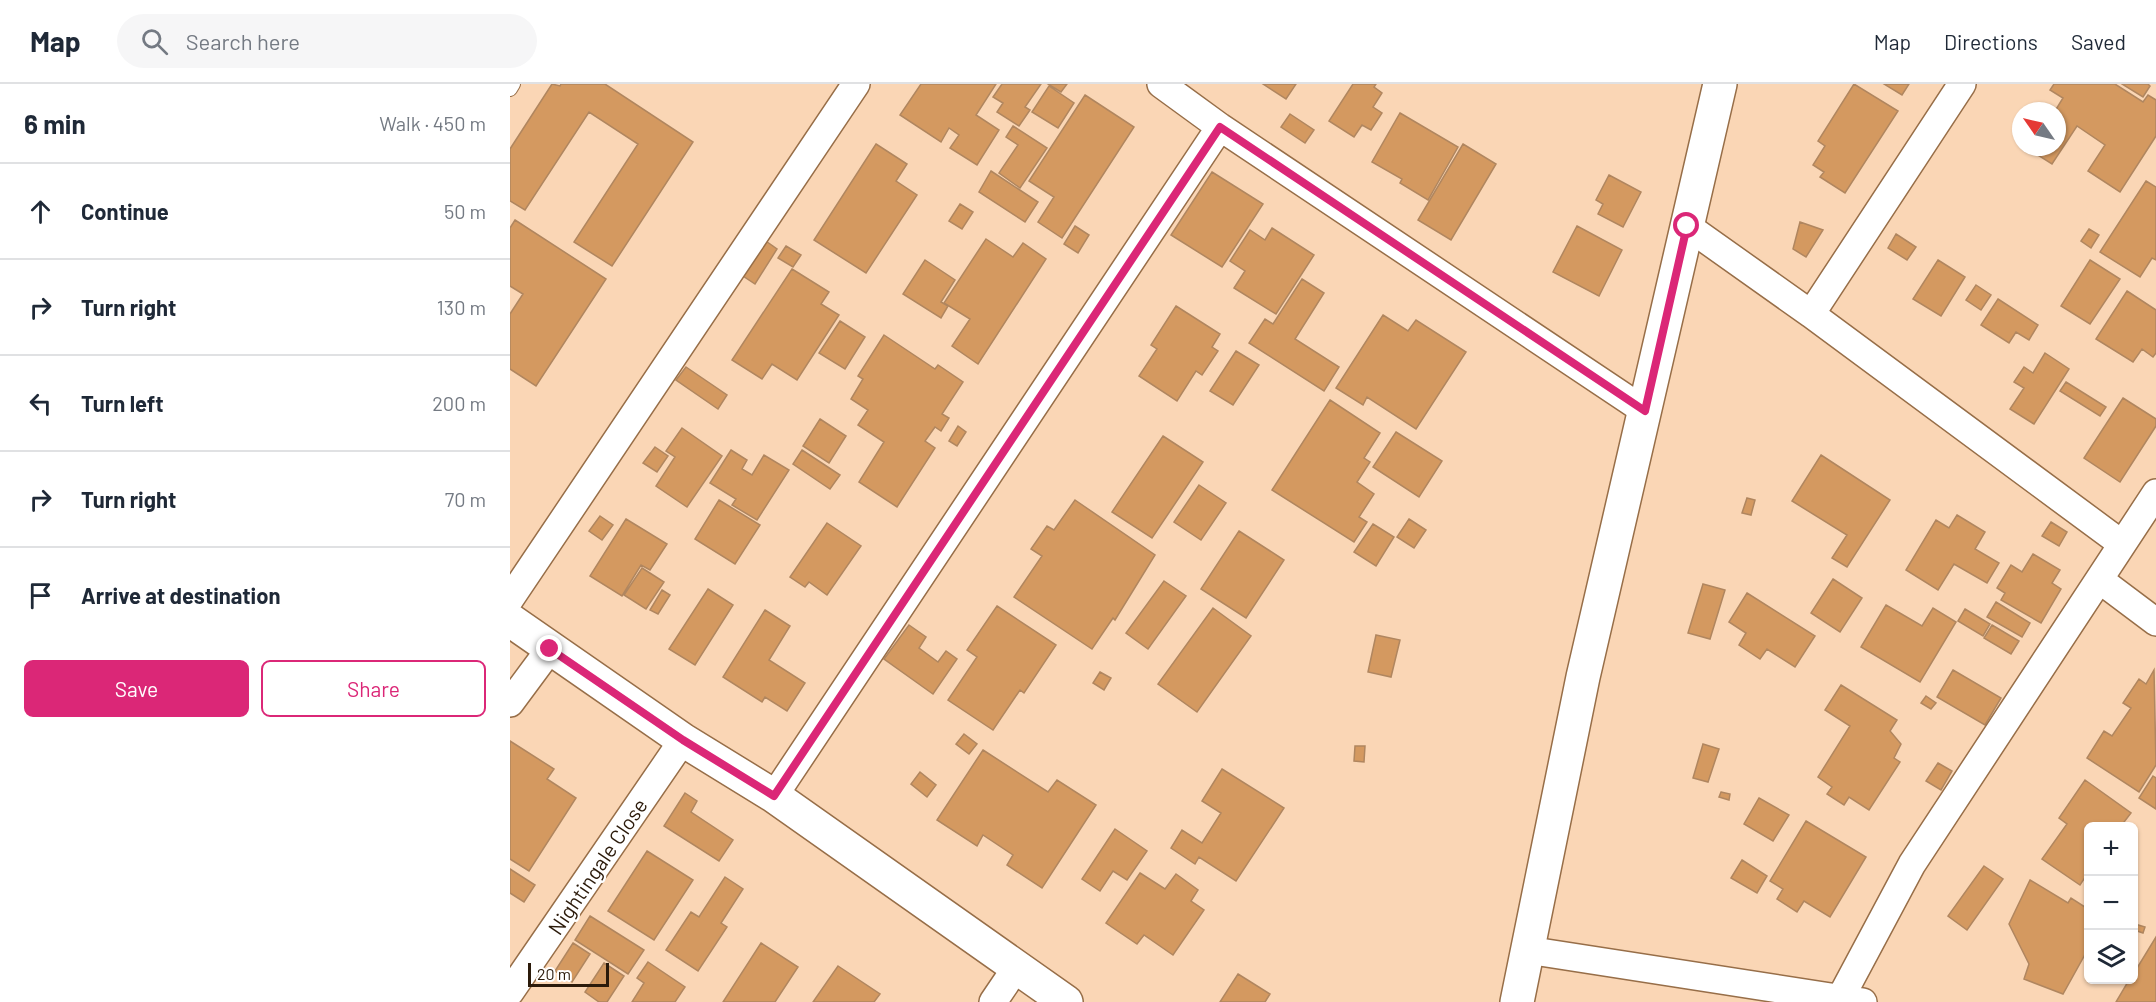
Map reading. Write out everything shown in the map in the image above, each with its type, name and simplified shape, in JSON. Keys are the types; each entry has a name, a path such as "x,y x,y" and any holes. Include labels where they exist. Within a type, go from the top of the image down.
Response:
{"street":[{"path":"510,599 856,84"},
{"path":"1161,84 1220,127 1645,411"},
{"path":"1517,1002 1583,677 1720,84"},
{"path":"1811,314 1962,84"},
{"path":"774,796 1220,127"},
{"path":"1687,226 1811,314 2122,544"},
{"path":"1527,950 1852,999 1912,864 2156,493"},
{"path":"2100,580 2156,622"},
{"path":"510,620 683,740 774,796 1066,1002"},
{"path":"510,703 550,649"},
{"name":"Nightingale Close","path":"510,992 683,740"},
{"path":"993,1002 1016,968"}],"lane":[{"path":"510,89 513,84"}],"building":[{"path":"552,84 560,86 561,84 605,84 693,142 612,266 574,242 638,144 589,112 525,210 510,201 510,149"},
{"path":"921,84 996,84 976,115 999,130 977,165 950,148 959,135 949,128 941,142 900,115"},
{"path":"1002,84 1041,84 1025,107 1030,110 1019,126 997,112 1003,103 993,97"},
{"path":"1048,84 1067,84 1061,92"},
{"path":"1263,84 1296,84 1286,99"},
{"path":"1353,84 1376,84 1374,87 1382,93 1373,107 1382,113 1371,130 1362,125 1354,137 1329,121"},
{"path":"1854,84 1898,111 1845,193 1820,177 1824,172 1813,165 1825,146 1818,141"},
{"path":"1884,84 1909,84 1902,95"},
{"path":"2054,84 2115,84 2143,102 2148,95 2156,100 2156,136 2120,192 2088,171 2105,145 2077,126 2066,143 2066,102 2061,102 2063,98 2050,90"},
{"path":"2122,84 2148,84 2150,86 2143,97"},
{"path":"1049,86 1074,103 1058,128 1032,112"},
{"path":"1085,95 1134,127 1062,238 1038,222 1054,197 1029,181"},
{"path":"1400,113 1458,147 1428,200 1400,183 1402,179 1372,162"},
{"path":"1290,114 1314,130 1305,143 1281,127"},
{"path":"1013,126 1047,148 1020,188 999,173 1018,145 1006,137"},
{"path":"876,144 907,164 896,181 917,195 866,273 814,240"},
{"path":"1463,144 1496,164 1451,240 1418,220"},
{"path":"2039,156 2057,156 2052,164"},
{"path":"991,171 1038,202 1025,222 979,192"},
{"path":"1212,172 1263,204 1222,267 1171,235"},
{"path":"1609,175 1641,192 1623,227 1598,214 1603,204 1596,200"},
{"path":"2146,181 2156,187 2156,260 2152,258 2140,277 2100,252"},
{"path":"960,204 973,212 962,229 949,221"},
{"path":"515,220 606,279 536,386 510,369 510,314 523,294 510,286 510,228"},
{"path":"1800,222 1823,230 1806,257 1793,249"},
{"path":"1075,226 1089,235 1078,253 1064,244"},
{"path":"1577,226 1622,250 1599,296 1553,272"},
{"path":"1272,228 1314,255 1276,314 1234,288 1245,271 1230,261 1250,230 1265,240"},
{"path":"2089,229 2099,235 2091,248 2081,241"},
{"path":"1896,234 1916,247 1907,260 1888,248"},
{"path":"763,239 777,249 755,284 740,274"},
{"path":"986,239 1013,257 1023,243 1046,259 978,364 952,346 970,319 944,303"},
{"path":"786,246 801,255 793,267 778,258"},
{"path":"925,260 955,280 941,302 948,306 941,318 903,294"},
{"path":"1938,260 1965,277 1941,316 1913,299"},
{"path":"2090,260 2120,279 2090,324 2061,306"},
{"path":"792,269 829,292 821,304 839,315 797,380 772,364 762,379 732,360"},
{"path":"1302,279 1324,293 1295,339 1339,367 1324,391 1249,343 1265,319 1273,324"},
{"path":"1976,285 1991,295 1981,310 1966,300"},
{"path":"2127,291 2156,310 2156,353 2153,357 2142,349 2133,362 2096,339"},
{"path":"1998,299 2038,325 2029,340 2016,332 2009,343 1981,325"},
{"path":"1176,306 1220,334 1212,347 1218,351 1202,375 1196,371 1177,401 1139,376 1157,349 1151,345"},
{"path":"1383,315 1408,331 1416,320 1466,352 1416,429 1367,397 1363,405 1336,388"},
{"path":"840,321 865,337 845,369 819,353"},
{"path":"884,335 935,369 938,365 963,382 942,414 949,418 941,431 935,427 925,441 935,448 897,507 859,482 884,442 858,425 868,410 851,399 863,379 858,376"},
{"path":"1236,351 1259,365 1233,405 1210,391"},
{"path":"2045,353 2069,369 2034,424 2010,409 2024,388 2014,382 2024,367 2033,373"},
{"path":"686,367 727,395 718,409 676,380"},
{"path":"2066,382 2106,407 2100,416 2060,391"},
{"path":"2123,398 2156,419 2156,426 2120,482 2084,458"},
{"path":"1330,400 1380,433 1364,458 1370,462 1357,482 1374,494 1359,517 1367,522 1354,542 1272,490"},
{"path":"820,419 846,436 829,463 803,446"},
{"path":"958,426 966,432 957,446 949,441"},
{"path":"682,428 722,456 687,507 656,486 675,457 666,451"},
{"path":"1396,432 1442,461 1419,497 1373,467"},
{"path":"1163,436 1203,462 1152,538 1112,512"},
{"path":"655,447 668,456 657,472 643,463"},
{"path":"731,450 747,460 742,469 752,475 764,455 789,470 757,520 732,505 736,499 710,483"},
{"path":"802,450 840,475 830,489 793,464"},
{"path":"1821,455 1890,500 1847,567 1832,558 1847,535 1792,501"},
{"path":"1199,485 1226,503 1201,540 1174,522"},
{"path":"1747,498 1755,500 1751,515 1742,513"},
{"path":"719,500 760,525 735,564 695,539"},
{"path":"1075,500 1155,555 1115,620 1113,618 1092,649 1014,597 1042,556 1031,549 1047,526 1054,530"},
{"path":"1957,515 1985,532 1975,549 1999,563 1987,583 1954,564 1938,590 1906,570 1936,520 1949,528"},
{"path":"600,516 613,525 602,540 589,531"},
{"path":"626,519 667,544 650,570 641,565 622,596 590,576"},
{"path":"1409,519 1426,530 1414,548 1397,537"},
{"path":"2051,522 2067,532 2059,546 2042,536"},
{"path":"827,523 861,546 827,595 809,582 805,587 790,577"},
{"path":"1373,524 1394,537 1376,566 1354,552"},
{"path":"1239,531 1284,560 1246,618 1201,589"},
{"path":"2033,554 2060,570 2052,583 2061,589 2041,623 2001,600 2005,593 1997,588 2011,565 2022,572"},
{"path":"642,568 664,582 646,609 624,595"},
{"path":"1833,579 1862,598 1840,632 1811,613"},
{"path":"1164,581 1186,596 1148,649 1126,633"},
{"path":"1703,584 1725,590 1710,639 1688,633"},
{"path":"708,589 733,605 695,665 669,649"},
{"path":"662,590 670,595 658,614 650,610"},
{"path":"1747,593 1815,636 1795,667 1767,649 1760,659 1739,645 1746,633 1729,622"},
{"path":"1996,602 2030,623 2022,637 1987,617"},
{"path":"1886,605 1922,626 1933,608 1956,622 1920,682 1861,647"},
{"path":"997,606 1056,645 1024,693 1020,690 993,730 948,700 977,657 967,650"},
{"path":"1213,608 1251,636 1197,712 1158,684"},
{"path":"1965,609 1990,624 1983,636 1958,621"},
{"path":"765,610 790,626 769,660 805,683 787,711 765,697 762,702 723,677"},
{"path":"909,625 926,637 919,648 938,662 946,651 957,659 933,694 884,659"},
{"path":"1992,625 2019,641 2011,654 1984,638"},
{"path":"1376,635 1400,640 1391,677 1368,672"},
{"path":"1953,670 2001,698 1985,725 1937,697"},
{"path":"2154,670 2156,765 2139,792 2087,758 2104,731 2112,736 2131,708 2123,703 2139,679 2146,684"},
{"path":"1100,672 1111,678 1104,690 1093,683"},
{"path":"1841,685 1897,720 1890,731 1901,744 1894,758 1900,762 1869,810 1849,797 1844,805 1827,794 1832,787 1818,777 1850,726 1825,710"},
{"path":"1926,696 1936,703 1931,709 1921,703"},
{"path":"964,734 977,744 969,754 956,744"},
{"path":"510,741 554,769 547,779 576,798 529,871 510,859"},
{"path":"1703,744 1719,749 1708,782 1693,778"},
{"path":"1355,746 1365,746 1364,762 1354,761"},
{"path":"983,750 1048,792 1057,780 1096,805 1042,888 1007,865 1013,855 983,835 977,846 937,820"},
{"path":"1938,763 1952,771 1941,790 1926,781"},
{"path":"1222,769 1284,808 1236,881 1199,857 1195,864 1171,848 1182,830 1202,843 1221,813 1202,801"},
{"path":"920,772 936,785 927,797 911,784"},
{"path":"2153,776 2156,778 2156,809 2139,798"},
{"path":"2085,780 2131,813 2124,822 2084,822 2084,879 2080,885 2042,859 2067,824 2059,818"},
{"path":"1721,792 1730,794 1729,800 1719,797"},
{"path":"685,793 697,801 691,812 733,840 719,861 664,826"},
{"path":"1759,798 1789,815 1773,841 1744,824"},
{"path":"1806,821 1866,857 1830,917 1804,901 1797,912 1777,899 1783,889 1770,881"},
{"path":"1115,829 1147,851 1127,880 1113,871 1100,891 1082,879"},
{"path":"647,851 693,880 654,940 608,911"},
{"path":"1742,860 1767,876 1757,893 1731,878"},
{"path":"1984,866 2003,879 1967,930 1948,916"},
{"path":"510,869 535,885 524,902 510,893"},
{"path":"1140,873 1165,889 1176,874 1198,890 1191,901 1204,910 1173,955 1144,935 1137,944 1106,923"},
{"path":"725,877 743,889 721,923 727,927 698,971 666,950 691,912 699,917"},
{"path":"2030,880 2068,903 2071,898 2084,906 2084,956 2063,994 2024,979 2029,964 2009,924"},
{"path":"590,916 644,950 628,974 575,940"},
{"path":"2138,925 2145,927 2143,933 2138,931"},
{"path":"2156,937 2156,1002 2116,1002 2127,984 2138,984 2138,966"},
{"path":"573,943 590,954 572,982 555,971"},
{"path":"761,943 798,967 775,1002 723,1002"},
{"path":"648,962 685,987 675,1002 632,1002 644,983 637,978"},
{"path":"604,963 624,976 607,1002 599,1002 585,992"},
{"path":"838,966 880,994 874,1002 813,1002"},
{"path":"1238,974 1270,994 1265,1002 1220,1002"}],"route":[{"path":"550,649 683,740 774,796 1220,127 1645,411 1687,226"}]}
